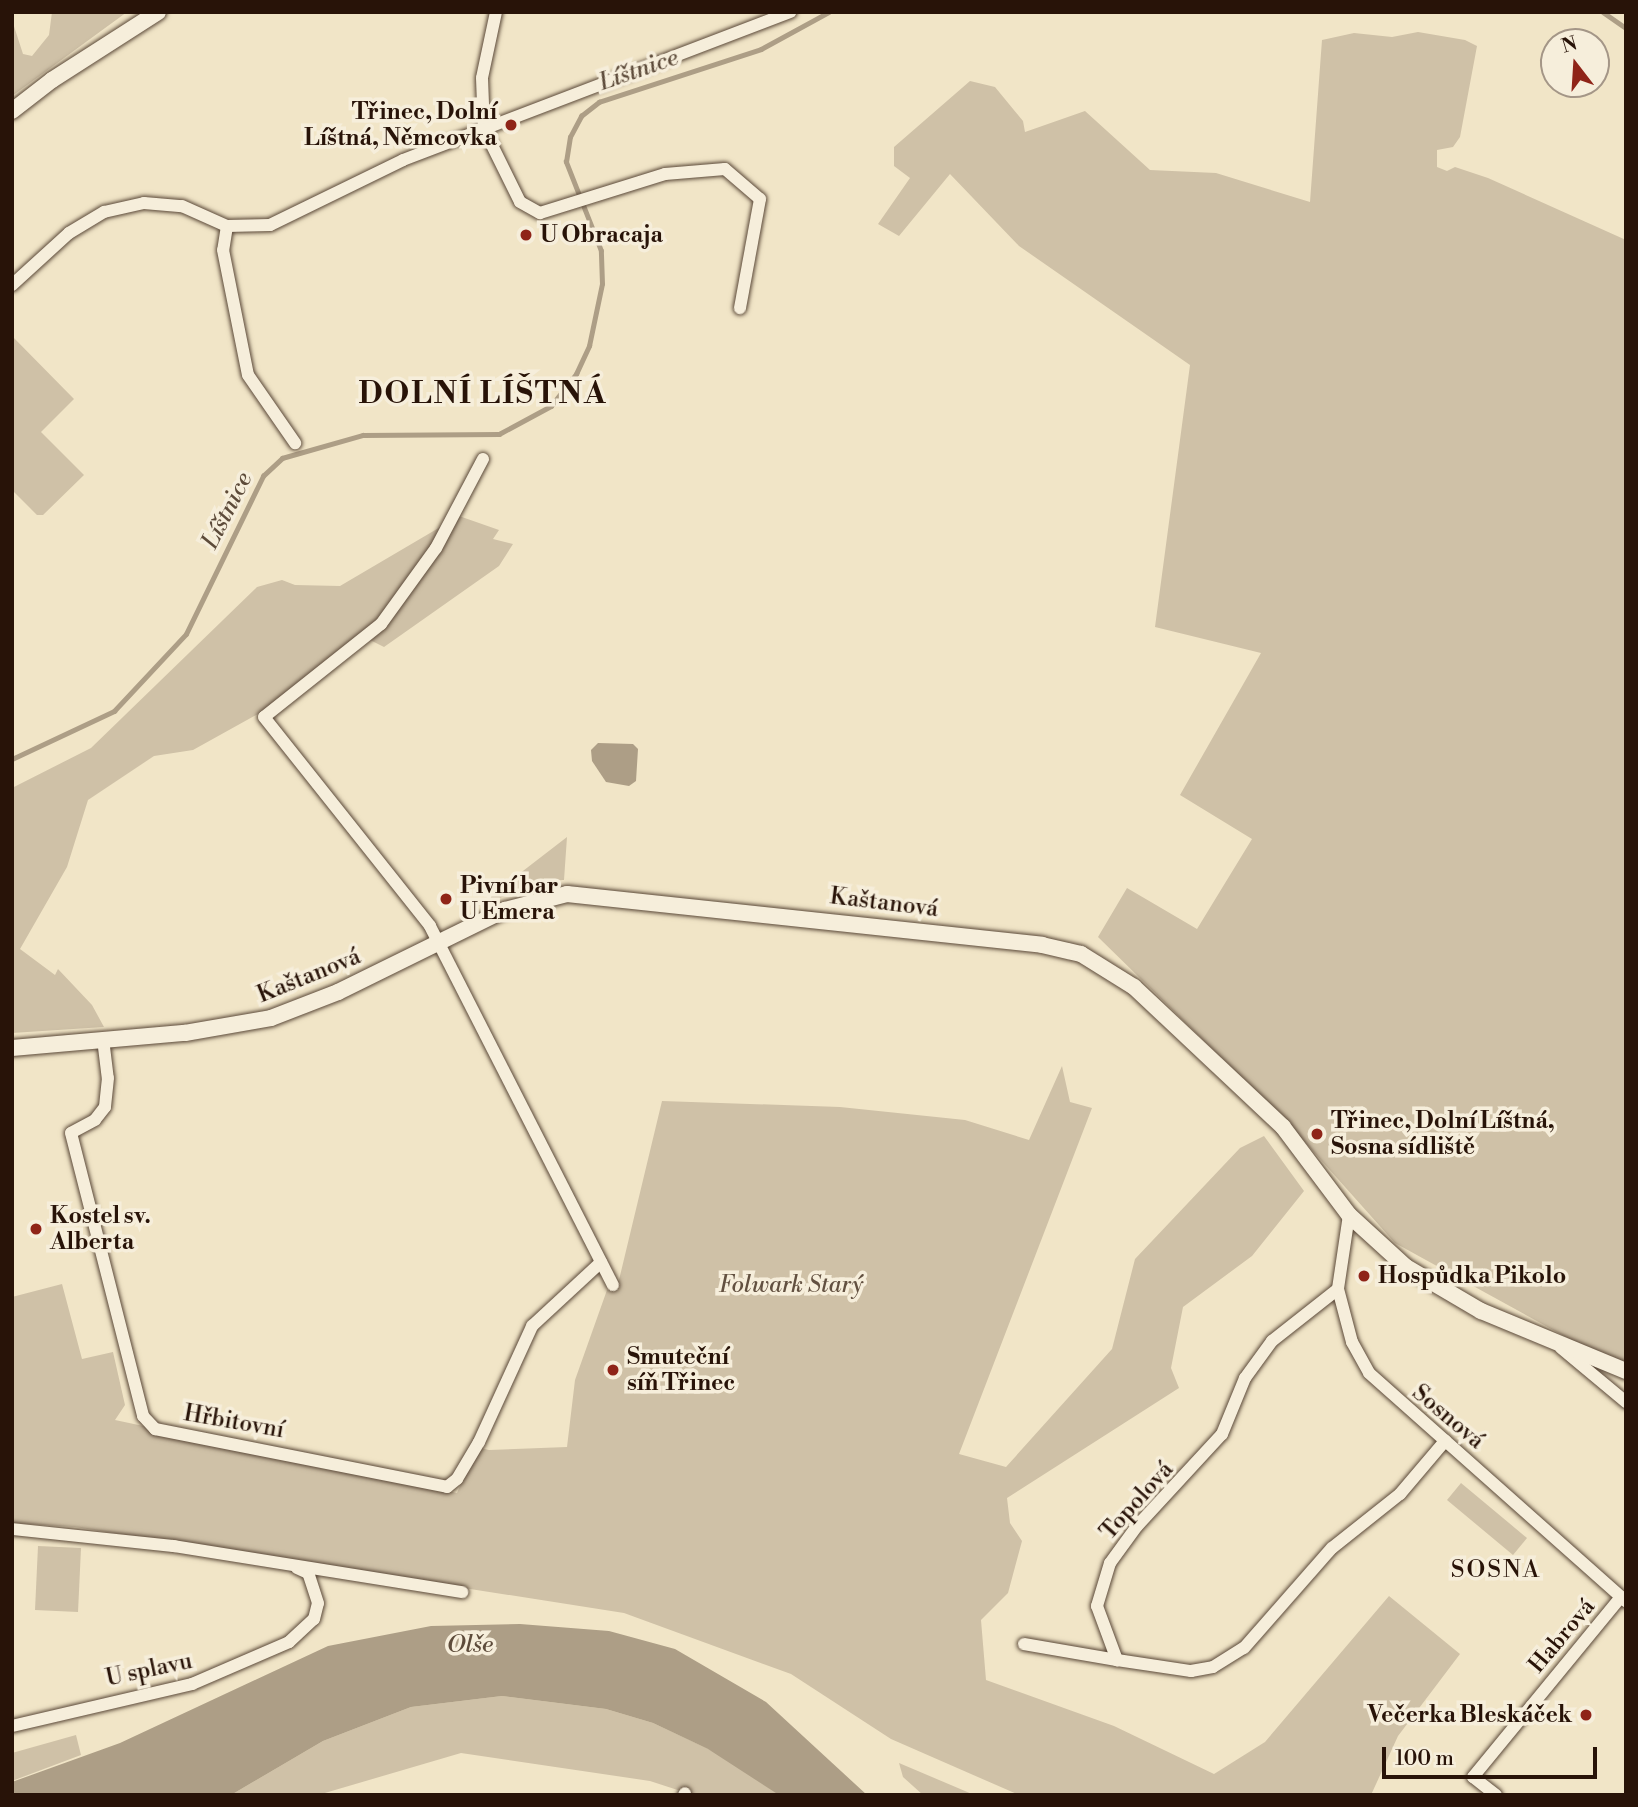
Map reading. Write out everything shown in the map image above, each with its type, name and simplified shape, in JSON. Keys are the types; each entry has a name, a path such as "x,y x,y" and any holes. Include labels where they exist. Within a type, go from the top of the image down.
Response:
{"street":[{"path":"12,111 52,80 158,12"},
{"path":"496,12 482,78 484,129 520,202 540,214 570,208 664,174 725,169 760,199 740,308"},
{"path":"12,285 69,233 104,212 144,203 182,206 227,226 270,225 403,160 790,12"},
{"path":"227,226 223,250 247,375 295,443"},
{"path":"483,459 436,548 381,624 264,717 430,926 435,942 613,1284"},
{"name":"Kaštanová","path":"12,1048 103,1038 185,1033 271,1018 338,992 435,942 528,901 567,894 967,935 1081,954 1114,971 1205,1050 1283,1127 1349,1215 1406,1267 1481,1311 1626,1371"},
{"name":"Hřbitovní","path":"103,1038 108,1078 105,1107 95,1120 71,1133 149,1426 447,1487 457,1479 479,1442 532,1326 601,1262"},
{"name":"Sosnová","path":"1349,1215 1338,1289 1352,1342 1369,1373 1624,1599"},
{"name":"Topolová","path":"1117,1660 1097,1606 1110,1563 1136,1526 1222,1434 1245,1378 1272,1341 1338,1289"},
{"path":"1553,1341 1626,1402"},
{"path":"1024,1644 1191,1671 1213,1667 1244,1648 1332,1548 1400,1494 1445,1441"},
{"path":"12,1529 161,1544 462,1592"},
{"name":"U splavu","path":"12,1726 192,1684 289,1642 314,1619 318,1603 308,1573 293,1566"},
{"name":"Habrová","path":"1496,1795 1473,1777 1624,1599"}],"green space":[{"path":"52,12 127,12 12,96 12,20 23,54 32,56 49,35"},
{"path":"1418,32 1465,40 1477,46 1460,137 1453,147 1437,150 1437,167 1447,171 1455,167 1488,178 1626,240 1626,1370 1395,1243 1287,1122 1098,937 1127,888 1197,929 1252,839 1180,795 1261,653 1155,627 1190,365 1019,246 950,174 899,236 878,224 910,178 894,166 894,147 970,81 995,87 1023,121 1025,132 1085,111 1150,170 1216,173 1310,202 1322,40 1354,33 1392,37"},
{"path":"12,336 74,399 41,432 84,475 43,515 37,515 12,490"},
{"path":"459,516 499,530 493,539 513,544 499,566 384,647 362,636 258,714 193,750 154,756 88,800 67,867 20,949 55,975 58,969 92,1005 104,1027 12,1033 12,788 91,748 257,587 282,580 295,585 340,586"},
{"path":"567,837 564,880 544,881 476,907"},
{"name":"Folwark Starý","path":"1062,1066 1070,1102 1092,1108 959,1454 1006,1467 1112,1349 1135,1259 1240,1148 1264,1136 1304,1191 1252,1256 1183,1307 1171,1368 1179,1388 1007,1498 1010,1523 1022,1541 1008,1593 981,1620 986,1680 1114,1726 1214,1774 1265,1742 1389,1596 1460,1654 1398,1736 1371,1795 1019,1795 891,1739 791,1674 624,1613 75,1527 12,1523 12,1297 62,1284 82,1359 113,1352 125,1405 115,1420 457,1493 477,1447 489,1450 567,1447 575,1380 607,1290 619,1280 662,1101 840,1107 965,1120 1029,1140"},
{"path":"1461,1483 1527,1538 1513,1555 1447,1500"},
{"path":"38,1546 81,1548 78,1612 35,1610"},
{"path":"502,1696 606,1709 653,1723 717,1753 780,1795 693,1795 650,1781 461,1753 318,1795 231,1795 323,1741 411,1707"},
{"path":"76,1735 81,1755 12,1781 12,1753"},
{"path":"899,1763 974,1795 923,1795 903,1777"}],"water":[{"path":"598,743 633,744 638,749 636,781 629,786 606,782 592,761 591,750"},
{"name":"Olše","path":"520,1624 609,1631 675,1649 766,1702 867,1795 779,1795 708,1749 653,1723 606,1709 502,1696 411,1707 323,1741 231,1795 12,1795 12,1782 120,1743 328,1646 431,1626"}],"waterway":[{"name":"Líštnice","path":"12,759 114,711 186,634 263,476 282,458 363,435 499,434 551,406 576,374 589,346 602,284 601,251 566,162 570,137 581,116 599,102 761,49 829,12"},
{"name":"Líštnice","path":"1603,12 1626,28"}],"place":[{"name":"Třinec, Dolní Líštná, Němcovka","path":"511,125"},
{"name":"U Obracaja","path":"526,235"},
{"name":"Pivní bar U Emera","path":"446,899"},
{"name":"Třinec, Dolní Líštná, Sosna sídliště","path":"1317,1134"},
{"name":"Kostel sv. Alberta","path":"36,1229"},
{"name":"Hospůdka Pikolo","path":"1364,1276"},
{"name":"Smuteční síň Třinec","path":"613,1370"},
{"name":"Večerka Bleskáček","path":"1586,1715"}],"district":[{"name":"DOLNÍ LÍŠTNÁ","path":"483,394"},
{"name":"SOSNA","path":"1496,1571"}]}
